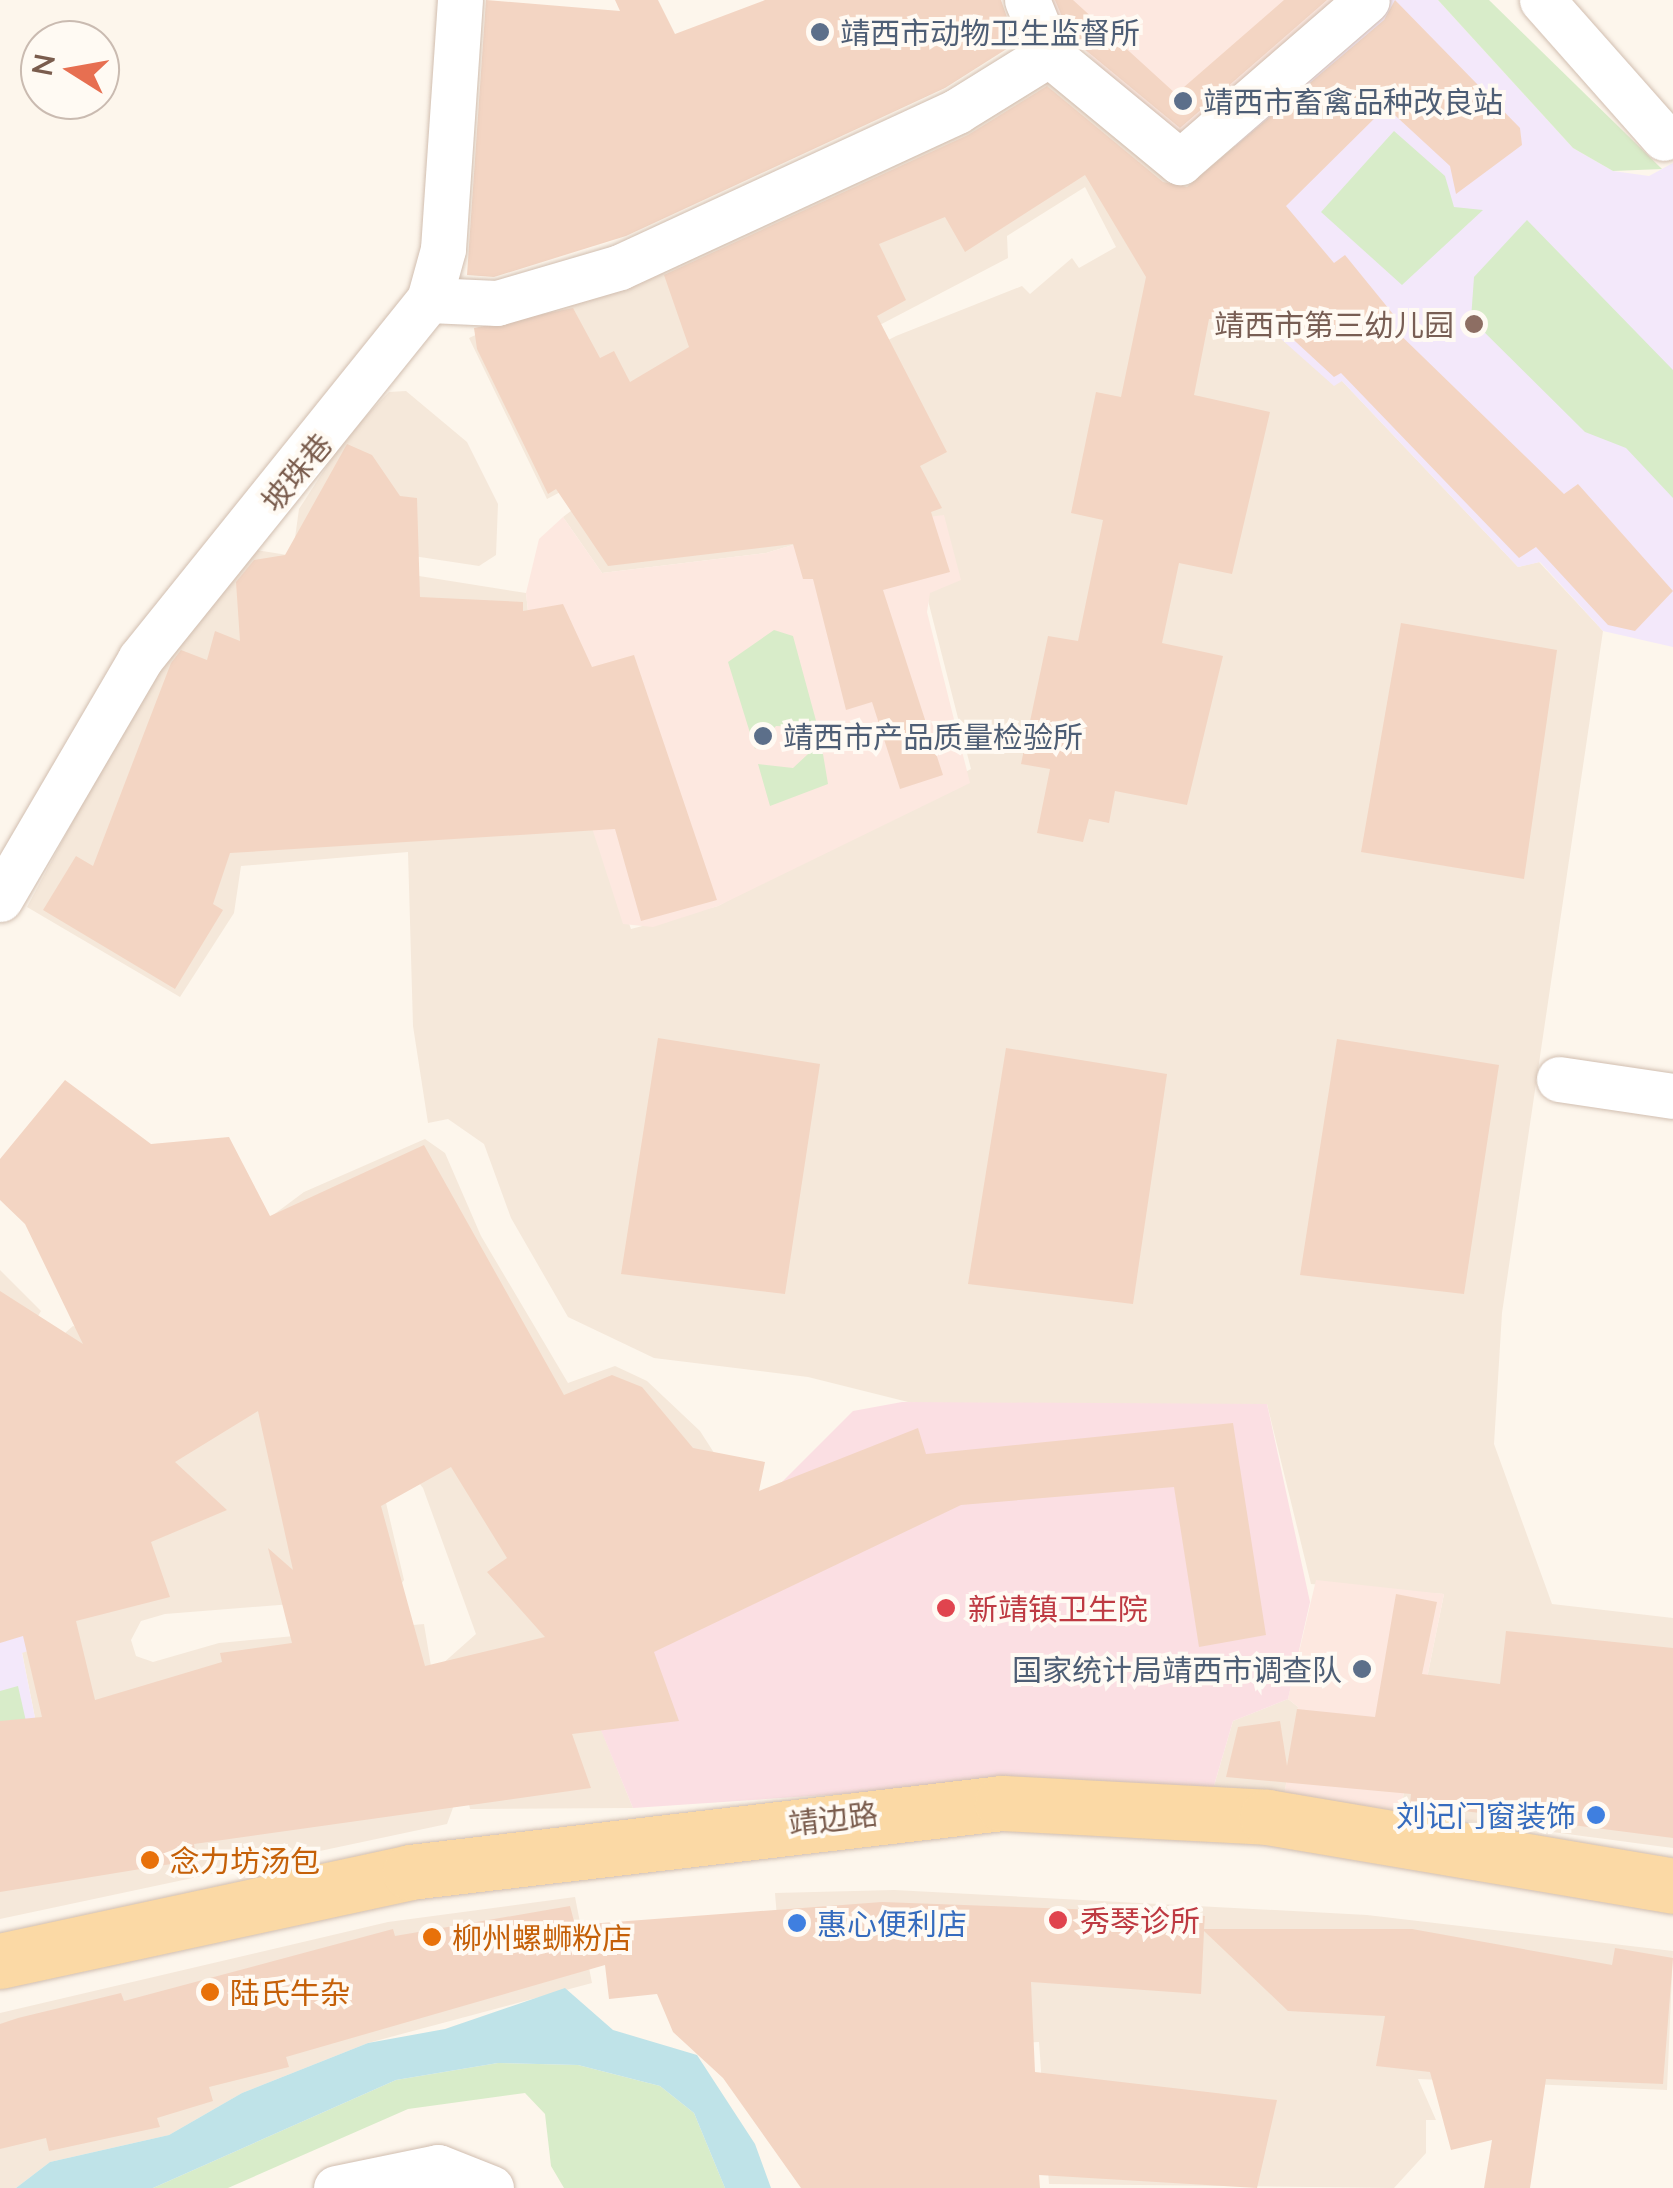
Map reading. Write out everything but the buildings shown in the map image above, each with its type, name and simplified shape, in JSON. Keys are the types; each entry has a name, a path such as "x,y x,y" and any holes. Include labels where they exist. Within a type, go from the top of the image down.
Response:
{"main road":[{"name":"靖边路","path":"0,1960 410,1872 1002,1803 1267,1817 1673,1886"},
{"name":"靖边路","path":"0,1993 415,1900 900,1844 1263,1850 1673,1912"}],"street":[{"name":"坡珠巷","path":"0,898 140,659 428,300 443,250 460,0"},
{"path":"1027,0 1049,54 1180,162 1366,0"},
{"path":"1542,0 1664,138"},
{"path":"428,300 497,302 620,267 957,111 1049,54"},
{"path":"1559,1079 1673,1096"},
{"path":"336,2188 438,2167 492,2188"}],"shaded area":[{"name":"靖西市畜禽品种改良站","path":"1040,0 1349,0 1195,140 1164,139"},
{"name":"靖西市第三幼儿园","path":"1382,0 1438,0 1573,148 1613,171 1649,176 1673,163 1673,647 1603,631 1540,562 1518,567 1342,381 1334,386 1280,338 1253,167 1232,143"},
{"path":"1039,77 1232,143 1254,167 1342,381 1518,567 1539,562 1603,631 1502,1313 1494,1444 1552,1604 1673,1618 1673,1848 1400,1812 1444,1594 1311,1584 1267,1404 936,1409 808,1377 654,1358 568,1317 511,1218 484,1144 448,1119 428,1123 413,1026 408,852 241,866 234,913 180,997 27,907 167,645 256,550 526,593 531,639 631,929 718,906 971,769 909,526 856,526 766,553 602,573 563,517 600,489 896,336 1022,286 1030,294 1072,258 1079,268 1116,247 1085,187 1007,236 1008,258 547,499 469,338"},
{"path":"406,391 467,442 498,504 496,555 479,566 295,538 299,509 345,438 389,392"},
{"name":"靖西市产品质量检验所","path":"944,515 961,580 930,593 927,612 970,783 718,906 653,927 623,924 531,639 526,593 539,539 563,517 602,573 766,553 856,526"},
{"path":"425,1139 445,1153 481,1236 568,1383 615,1366 647,1381 700,1431 752,1512 560,1628 633,1808 470,1809 441,1665 476,1634 423,1488 410,1472 380,1477 404,1580 393,1596 165,1614 141,1621 131,1640 136,1656 153,1662 219,1643 424,1624 454,1805 447,1824 0,1919 0,1789 47,1778 22,1652 68,1638 65,1333 73,1326 110,1337 304,1192"},
{"path":"0,1270 41,1311 0,1380"},
{"name":"新靖镇卫生院","path":"902,1402 1267,1404 1310,1602 1288,1699 1233,1721 1213,1789 917,1789 633,1808 559,1628 752,1512 853,1411"},
{"name":"国家统计局靖西市调查队","path":"1316,1580 1444,1594 1400,1812 1284,1797 1298,1707 1288,1699"},
{"path":"0,1583 68,1638 22,1653 47,1778 0,1789"},
{"path":"1288,1699 1298,1707 1284,1797 1213,1789 1233,1721"},
{"path":"894,1890 1367,1915 1673,1951 1667,2090 1418,2079 1436,2120 1426,2120 1426,2153 1394,2188 1049,2184 1039,2042 950,2046 782,1980 775,1893"},
{"path":"575,1897 592,1983 368,2043 242,2093 169,2135 50,2162 16,2188 0,2188 0,2013 388,1922"}],"green space":[{"path":"1438,0 1489,0 1662,169 1613,171 1573,148"},
{"path":"1394,131 1445,176 1454,207 1483,210 1402,285 1321,212"},
{"path":"1527,220 1673,370 1673,498 1626,448 1585,432 1471,319 1474,277"},
{"path":"774,630 793,636 818,728 776,726 755,749 728,662"},
{"path":"821,742 828,784 770,806 758,764 793,768"},
{"path":"18,1686 37,1770 0,1779 0,1691"},
{"path":"498,2063 578,2065 660,2086 694,2113 725,2188 564,2188 551,2166 545,2114 525,2093 408,2109 228,2188 153,2188 396,2080"}],"water":[{"path":"565,1988 613,2030 697,2055 755,2144 771,2188 725,2188 694,2113 660,2086 578,2065 498,2063 396,2080 153,2188 16,2188 50,2162 169,2135 242,2093 368,2043 445,2029"}],"place":[{"name":"靖西市动物卫生监督所","path":"820,32"},
{"name":"靖西市畜禽品种改良站","path":"1183,101"},
{"name":"靖西市第三幼儿园","path":"1474,324"},
{"name":"靖西市产品质量检验所","path":"763,736"},
{"name":"新靖镇卫生院","path":"946,1608"},
{"name":"国家统计局靖西市调查队","path":"1362,1669"},
{"name":"刘记门窗装饰","path":"1596,1815"},
{"name":"念力坊汤包","path":"150,1860"},
{"name":"秀琴诊所","path":"1058,1920"},
{"name":"惠心便利店","path":"797,1923"},
{"name":"柳州螺蛳粉店","path":"432,1937"},
{"name":"陆氏牛杂","path":"210,1992"}]}
